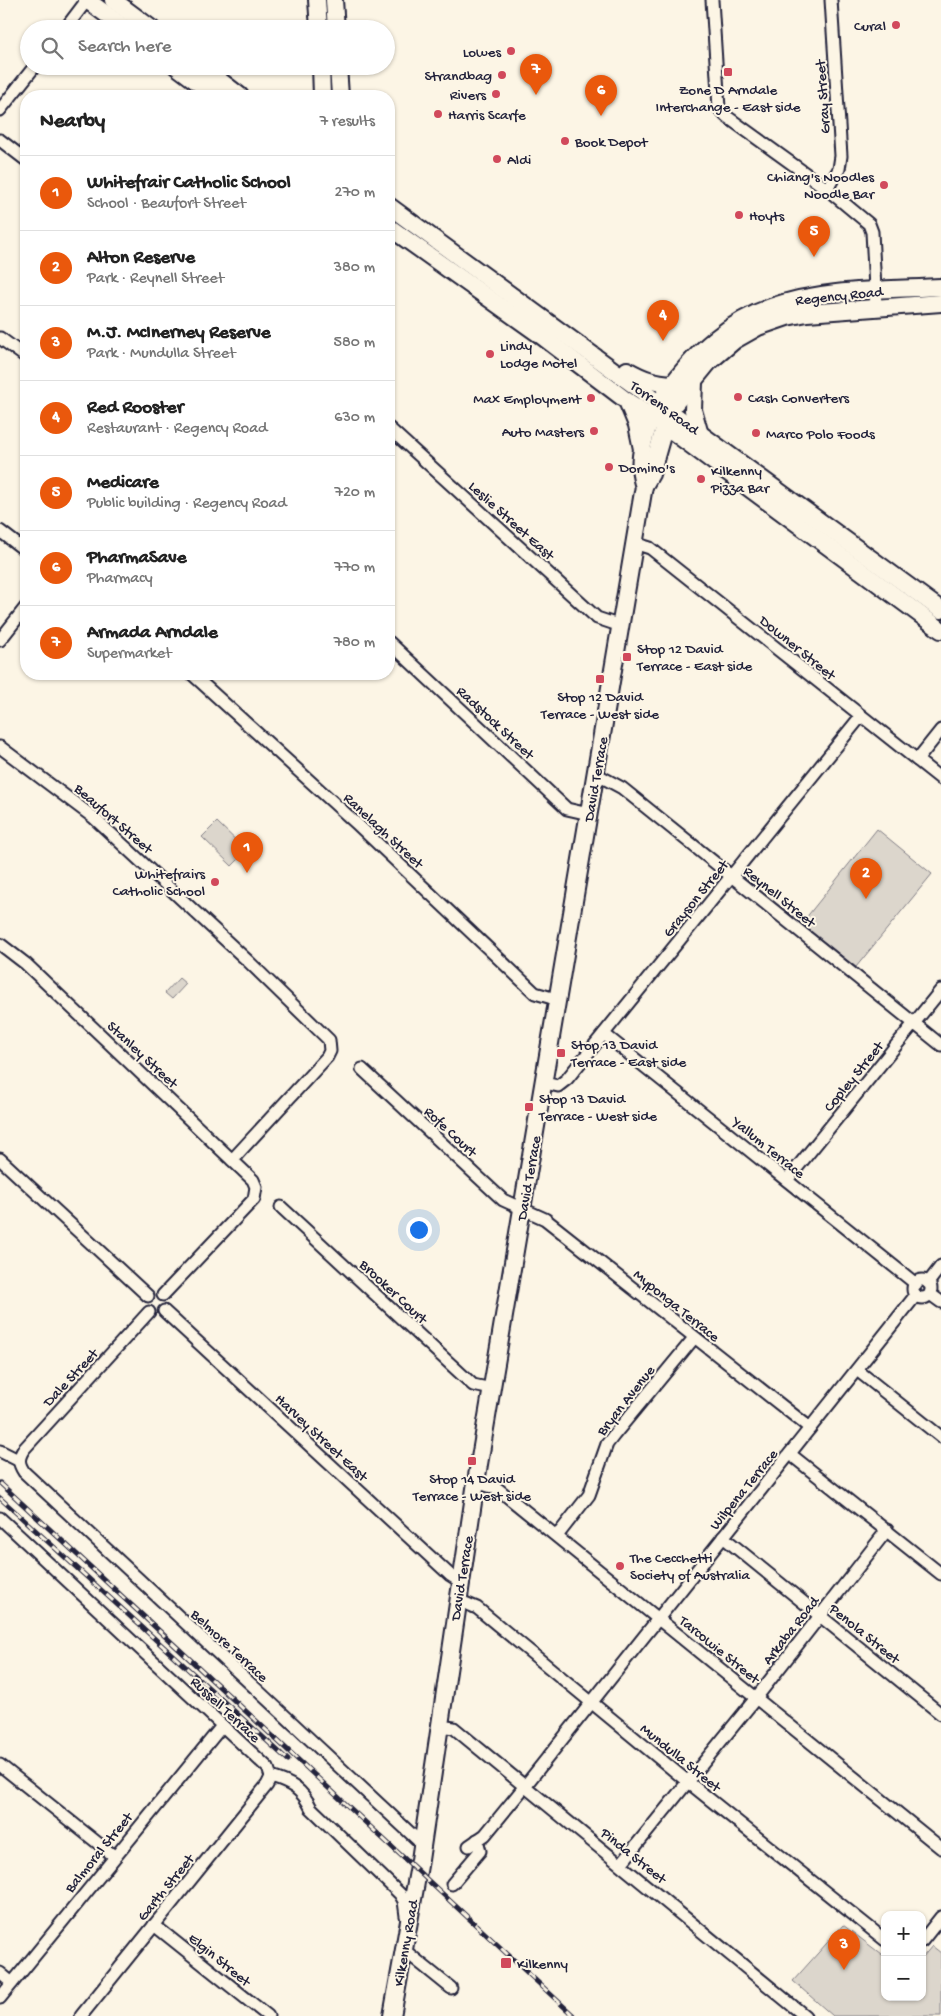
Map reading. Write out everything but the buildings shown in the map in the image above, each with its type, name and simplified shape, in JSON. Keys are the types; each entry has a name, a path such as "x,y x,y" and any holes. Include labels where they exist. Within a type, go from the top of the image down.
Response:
{"main road":[{"path":"87,0 114,20"},
{"path":"113,0 140,20"},
{"path":"317,0 318,20"},
{"path":"334,0 335,20"},
{"path":"188,75 208,90"},
{"path":"213,75 232,90"},
{"path":"321,75 322,90"},
{"path":"330,75 331,90"},
{"path":"339,75 340,90"},
{"name":"Torrens Road","path":"395,210 612,368 661,414 892,583 941,610"},
{"name":"Torrens Road","path":"395,231 539,334 627,401 698,431 892,583 941,630"},
{"name":"Regency Road","path":"661,414 673,384 692,360 720,333 760,310 801,297 875,290 941,287"},
{"name":"Regency Road","path":"661,414 694,382 709,362 735,340 758,327 787,317 807,313 941,303"},
{"path":"612,368 627,370 641,379 657,384 673,384"},
{"path":"694,382 693,410 698,431"},
{"path":"627,401 637,425 642,449"},
{"name":"David Terrace","path":"644,486 639,474 642,449 661,414"},
{"name":"David Terrace","path":"418,1871 476,1482 559,1000 634,543 644,486 651,474 661,414"},
{"name":"Kilkenny Road","path":"392,2016 418,1871"}],"street":[{"path":"71,20 87,0"},
{"path":"712,0 720,108 726,116 827,189 869,224 872,232 876,307"},
{"name":"Gray Street","path":"827,189 839,169 841,156 831,0"},
{"path":"0,110 28,75"},
{"path":"0,140 20,155"},
{"path":"0,338 20,353"},
{"name":"Leslie Street East","path":"395,433 597,618 621,626"},
{"path":"0,531 20,546"},
{"name":"Downer Street","path":"634,543 650,548 941,779"},
{"path":"0,640 20,615"},
{"name":"Radstock Street","path":"395,648 567,809 589,814"},
{"name":"Ranelagh Street","path":"199,680 343,812 535,993 559,1000"},
{"name":"Grayson Street","path":"545,1083 558,1086 563,1083 861,716"},
{"path":"917,760 941,730"},
{"name":"Beaufort Street","path":"0,747 76,803 121,842 326,1036 330,1045 327,1057 232,1160"},
{"name":"Reynell Street","path":"596,774 622,788 941,1045"},
{"name":"Stanley Street","path":"0,944 26,964 253,1180 256,1193 250,1204 163,1295"},
{"name":"Copley Street","path":"787,1180 941,990"},
{"name":"Yallum Terrace","path":"604,1034 787,1180 916,1290"},
{"name":"Rofe Court","path":"362,1069 503,1200 523,1209"},
{"path":"0,1158 148,1296"},
{"name":"Brooker Court","path":"281,1207 473,1385 492,1389"},
{"name":"Myponga Terrace","path":"523,1209 545,1219 810,1428"},
{"path":"929,1288 941,1266"},
{"path":"916,1290 923,1280 941,1302"},
{"name":"Wilpena Terrace","path":"452,1884 480,1851 473,1843 485,1836 857,1370 916,1290"},
{"path":"153,1293 163,1295 167,1304 164,1311 156,1315 150,1312 145,1306 148,1296 153,1293"},
{"name":"Harvey Street East","path":"164,1311 450,1575 461,1582"},
{"name":"Dale Street","path":"19,1462 24,1449 150,1312"},
{"name":"Bryan Avenue","path":"557,1536 588,1495 607,1444 694,1338"},
{"path":"857,1370 941,1437"},
{"name":"Belmore Terrace","path":"0,1451 19,1462 24,1472 423,1845"},
{"path":"790,1454 941,1574"},
{"name":"Tarcowie Street","path":"476,1482 498,1488 941,1848"},
{"name":"Russell Terrace","path":"0,1518 268,1768 271,1777"},
{"name":"Arkaba Road","path":"621,1864 756,1698 887,1530"},
{"name":"Penola Street","path":"723,1537 941,1714"},
{"name":"Mundulla Street","path":"458,1600 477,1608 688,1782 881,1937"},
{"name":"Balmoral Street","path":"0,1998 222,1726"},
{"name":"Pinda Street","path":"440,1726 454,1728 806,2016"},
{"path":"0,1765 114,1856"},
{"path":"271,1777 295,1786 305,1797 311,1808 400,1894 404,1901 407,1931"},
{"name":"Garth Street","path":"81,2016 267,1786 271,1777"},
{"path":"926,1935 941,1917"},
{"name":"Elgin Street","path":"154,1925 268,2016"},
{"path":"404,1950 451,1988"},
{"path":"0,1973 12,1983"}],"shaded area":[{"path":"217,822 247,851 232,866 202,837"},
{"path":"877,829 932,874 856,967 801,924"},
{"path":"179,978 186,984 172,999 165,993"},
{"path":"843,1925 881,1954 881,2001 926,2001 926,1953 932,1946 941,1953 941,2016 833,2016 793,1981"}],"railway":[{"path":"0,1483 574,2016"},
{"path":"0,1498 288,1760"}],"place":[{"name":"Cural","path":"896,25"},
{"name":"Lowes","path":"511,51"},
{"name":"Zone D Arndale Interchange - East side","path":"728,72"},
{"name":"Strandbag","path":"502,75"},
{"name":"Rivers","path":"496,94"},
{"name":"Armada Arndale","path":"536,95"},
{"name":"Harris Scarfe","path":"438,114"},
{"name":"PharmaSave","path":"601,116"},
{"name":"Book Depot","path":"565,141"},
{"name":"Aldi","path":"497,159"},
{"name":"Chiang's Noodles Noodle Bar","path":"884,185"},
{"name":"Hoyts","path":"739,215"},
{"name":"Medicare","path":"814,257"},
{"name":"Red Rooster","path":"663,341"},
{"name":"Lindy Lodge Motel","path":"490,354"},
{"name":"Cash Converters","path":"738,397"},
{"name":"Max Employment","path":"591,398"},
{"name":"Auto Masters","path":"594,431"},
{"name":"Marco Polo Foods","path":"756,433"},
{"name":"Domino's","path":"609,467"},
{"name":"Kilkenny Pizza Bar","path":"701,479"},
{"name":"Stop 12 David Terrace - East side","path":"627,657"},
{"name":"Stop 12 David Terrace - West side","path":"600,679"},
{"name":"Whitefrair Catholic School","path":"247,873"},
{"name":"Whitefrairs Catholic School","path":"215,882"},
{"name":"Alton Reserve","path":"866,899"},
{"name":"Stop 13 David Terrace - East side","path":"561,1053"},
{"name":"Stop 13 David Terrace - West side","path":"529,1107"},
{"name":"Stop 14 David Terrace - West side","path":"472,1461"},
{"name":"The Cecchetti Society of Australia","path":"620,1566"},
{"name":"Kilkenny","path":"506,1963"},
{"name":"M.J. McInerney Reserve","path":"844,1970"}]}
